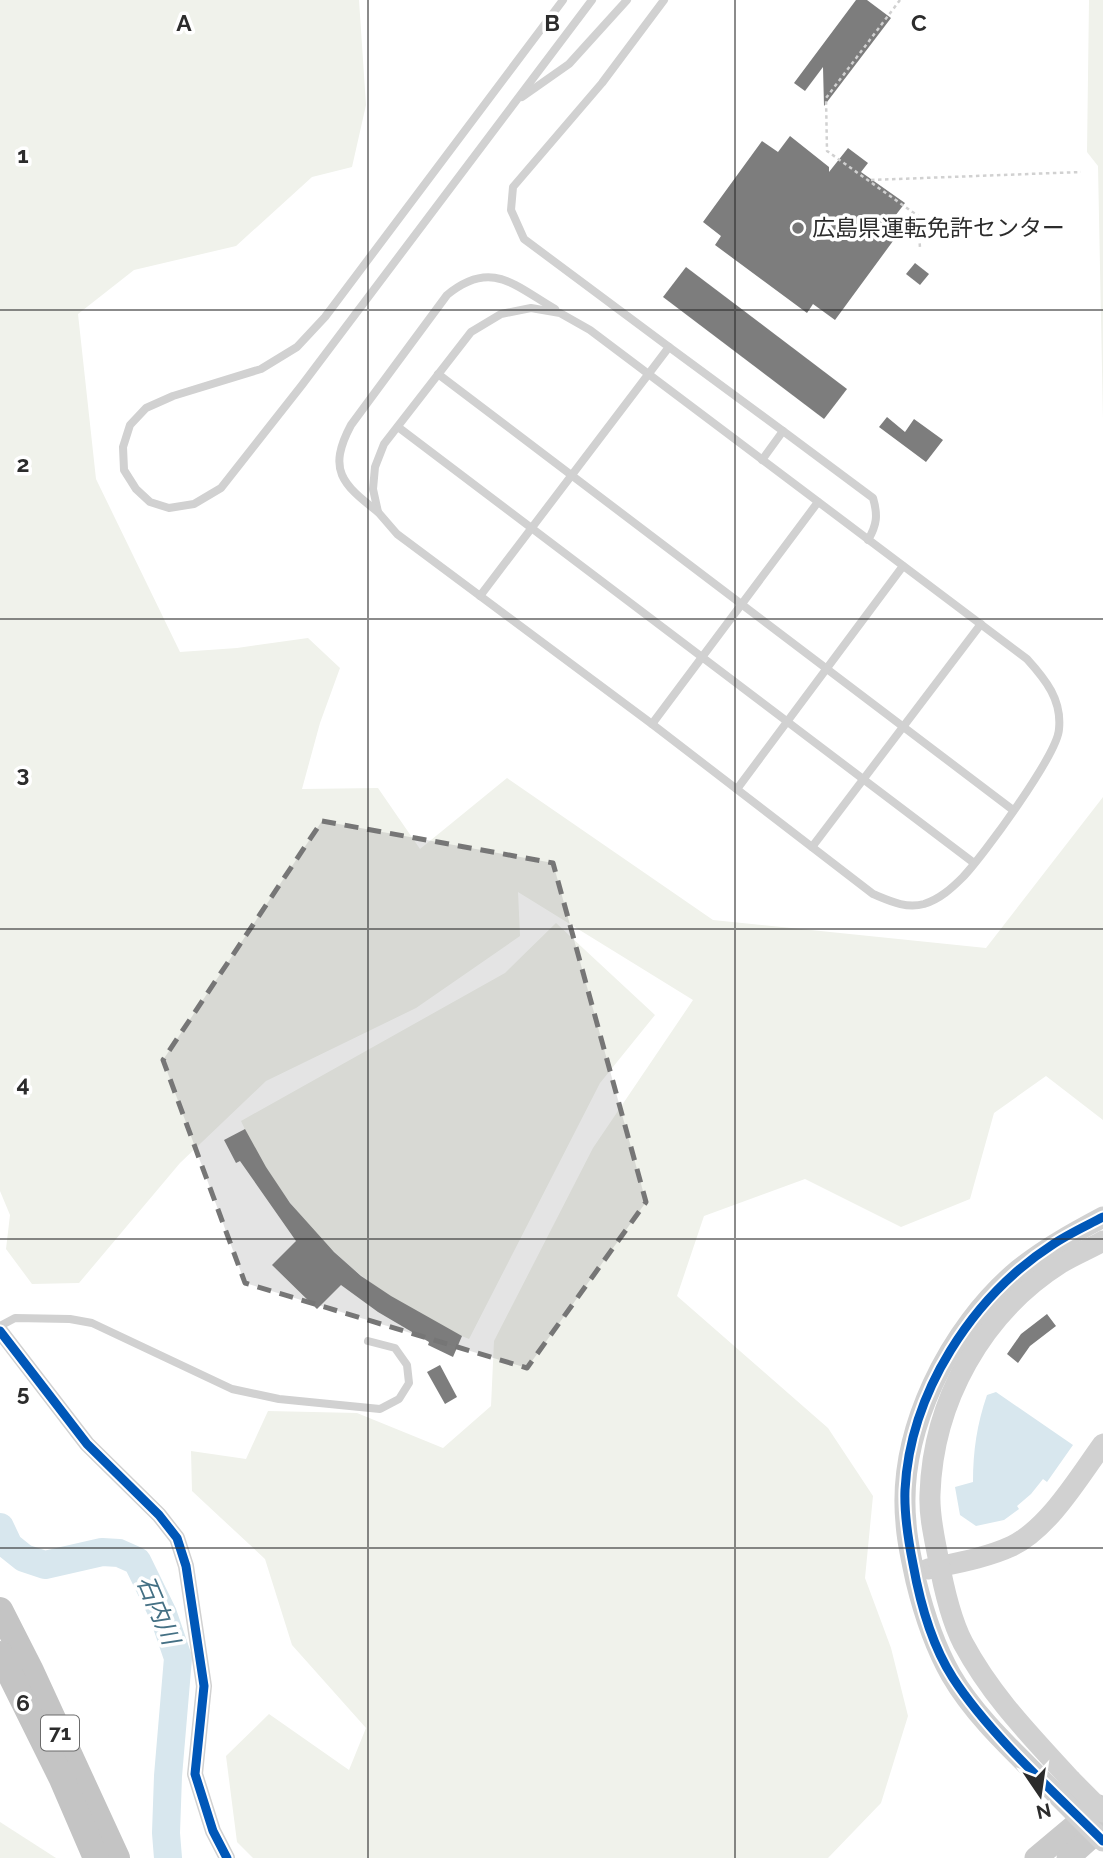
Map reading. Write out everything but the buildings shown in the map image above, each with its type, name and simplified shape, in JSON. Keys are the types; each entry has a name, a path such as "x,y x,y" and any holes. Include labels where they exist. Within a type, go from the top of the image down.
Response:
{"main road":[{"name":"71","path":"0,1610 117,1858"},
{"name":"71","path":"0,1654 62,1779 96,1858"},
{"path":"1036,1858 1103,1801"},
{"path":"1068,1858 1103,1827"}],"street":[{"path":"1103,1217 1052,1244 1017,1272 985,1303 958,1338 933,1381 917,1423 905,1488 905,1524 925,1619 952,1676 991,1726 1064,1787 1103,1812"},
{"path":"1103,1241 1061,1263 1028,1287 996,1320 968,1359 948,1400 936,1445 929,1495 940,1567 961,1640 1003,1706 1103,1841"},
{"path":"0,1331 88,1444 159,1515 177,1538 186,1566 204,1686 195,1774 213,1831 227,1858"},
{"path":"914,1572 991,1554 1015,1545 1037,1528 1065,1497 1103,1444"}],"lane":[{"path":"563,0 324,317 297,347 261,369 173,396 146,408 130,425 123,447 124,470 136,489 150,502 169,508 194,504 221,488 302,385 592,0"},
{"path":"515,102 569,64 627,0"},
{"path":"664,0 602,83 513,187 511,211 524,239 873,498 877,512 876,526 868,540"},
{"path":"483,277 503,278 560,313 590,330 981,624 1027,659 1046,680 1058,705 1059,732 1050,757 974,863 945,894 922,904 898,905 873,894 652,724 397,534 378,512 350,490 342,477 338,458 341,443 351,425 447,295 460,285 483,277"},
{"path":"378,512 373,489 375,467 384,444 471,332 501,314 531,308 560,313"},
{"path":"480,596 669,347"},
{"path":"438,374 1013,810"},
{"path":"398,426 974,863"},
{"path":"762,460 783,431"},
{"path":"652,724 818,502"},
{"path":"737,789 903,566"},
{"path":"812,847 981,624"},
{"path":"0,1326 15,1318 70,1318 92,1323 232,1389 279,1399 380,1409 399,1399 409,1383 407,1365 395,1348 368,1341"}],"path":[{"path":"900,0 826,98 827,150 918,216 920,248"},
{"path":"868,180 1081,172"}],"highlighted area":[{"path":"322,821 553,863 646,1202 527,1368 245,1283 163,1060"}],"shaded area":[{"path":"0,0 359,0 366,105 352,167 312,177 236,246 134,270 78,314 96,479 180,652 237,648 308,638 340,668 320,723 302,789 378,788 420,849 507,778 713,920 986,948 1103,797 1103,1120 1046,1076 994,1113 970,1199 901,1227 805,1179 704,1216 677,1296 828,1428 873,1496 865,1578 891,1648 908,1716 881,1803 828,1858 253,1858 237,1842 226,1756 269,1714 349,1770 366,1728 292,1645 265,1559 192,1491 191,1451 246,1459 268,1411 357,1413 443,1448 491,1406 494,1341 593,1148 693,1000 518,892 520,936 416,1008 266,1081 180,1163 79,1283 32,1284 6,1249 10,1215 0,1191"},
{"path":"1089,0 1103,0 1103,420 1098,166 1087,152"},
{"path":"556,923 655,1015 600,1083 469,1339 397,1302 334,1251 306,1222 281,1190 259,1157 241,1121 505,973"},
{"path":"996,1392 1073,1445 1047,1482 1043,1479 1017,1506 1019,1509 1004,1520 976,1526 960,1515 955,1487 973,1482 975,1448 981,1416 987,1395"},
{"path":"0,1822 56,1858 0,1858"}],"waterway":[{"name":"石内川","path":"0,1527 9,1546 24,1558 45,1565 102,1552 119,1553 137,1561 163,1614 178,1658 168,1776 168,1858"}],"cycle path":[{"path":"1103,1217 1058,1241 1023,1266 972,1320 950,1351 919,1418 909,1454 905,1490 908,1536 919,1593 927,1623 945,1665 985,1721 1103,1841"},
{"path":"0,1331 87,1444 159,1515 177,1538 186,1566 204,1686 195,1774 213,1831 227,1858"}],"place":[{"name":"広島県運転免許センター","path":"798,228"}]}
